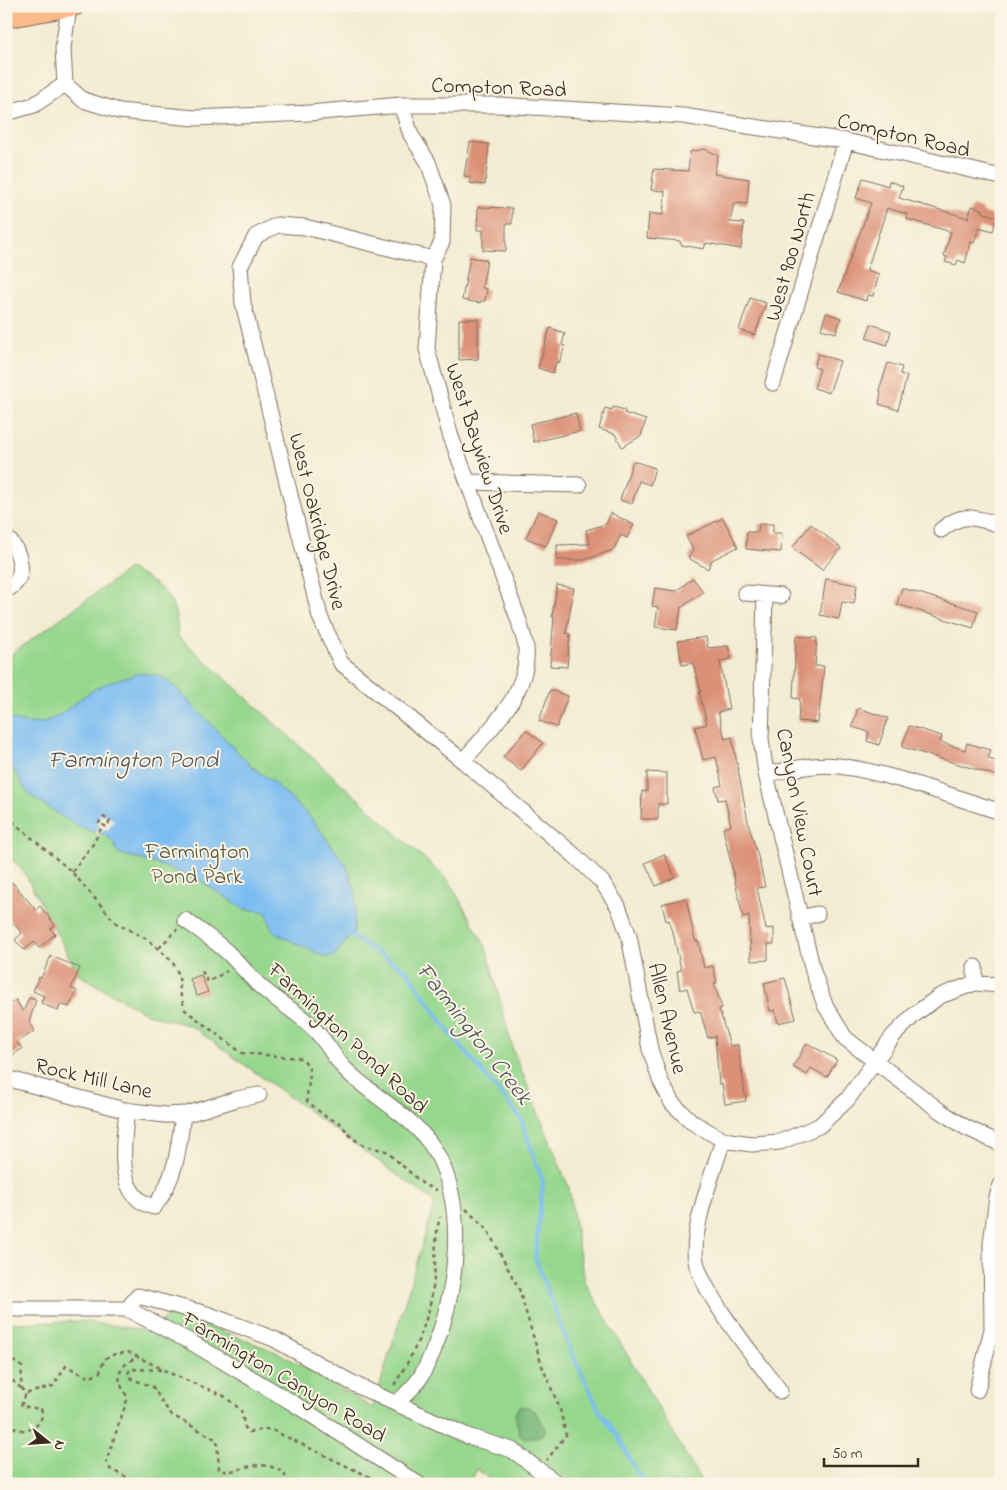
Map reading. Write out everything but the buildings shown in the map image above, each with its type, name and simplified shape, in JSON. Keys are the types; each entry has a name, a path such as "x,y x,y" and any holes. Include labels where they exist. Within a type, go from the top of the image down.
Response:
{"main road":[{"path":"6,18 71,7"}],"street":[{"path":"6,113 34,105 65,84 63,48 71,7"},
{"name":"Compton Road","path":"65,84 83,100 119,111 195,118 309,113 401,105 499,106 683,116 846,141 1001,177"},
{"name":"West Bayview Drive","path":"401,105 411,135 428,162 443,206 442,242 434,259 427,349 450,434 519,621 526,649 522,676 514,698 463,761"},
{"name":"West 900 North","path":"773,383 846,141"},
{"name":"West Oakridge Drive","path":"434,259 305,227 277,225 256,236 240,267 243,303 320,618 341,664 463,761"},
{"path":"468,482 579,486"},
{"path":"941,530 952,521 968,516 1001,525"},
{"path":"6,537 13,544 21,566 19,578 6,590"},
{"path":"746,593 780,596"},
{"name":"Canyon View Court","path":"765,595 761,739 766,774 813,971 825,1005 846,1038 940,1111 965,1127 1001,1144"},
{"name":"Allen Avenue","path":"463,761 602,882 618,906 629,936 650,1048 660,1080 672,1103 692,1122 723,1140 752,1144 780,1142 820,1126 848,1100 874,1060 893,1036 915,1014 940,996 975,983"},
{"path":"766,774 803,767 837,766 880,776 1001,812"},
{"name":"Canyon View Court","path":"800,918 818,914"},
{"name":"Farmington Pond Road","path":"184,920 214,940 262,987 315,1029 346,1069 416,1126 432,1146 445,1171 455,1222 454,1265 447,1310 433,1351 419,1379 392,1401"},
{"path":"975,967 975,983 1001,985"},
{"name":"Rock Mill Lane","path":"7,1081 127,1110 165,1115 183,1114 259,1095"},
{"path":"127,1110 122,1164 137,1198 145,1205 154,1207 168,1185 177,1160 183,1114"},
{"path":"723,1140 698,1223 695,1261 709,1292 780,1391"},
{"path":"977,1390 992,1329 992,1243 997,1197 1001,1185"},
{"path":"6,1309 127,1309 138,1296 206,1314 274,1339 354,1384 470,1437 512,1450 558,1484"},
{"name":"Farmington Canyon Road","path":"127,1309 189,1342 293,1403 418,1484"}],"path":[{"path":"6,816 72,872 116,923 159,948 172,961 179,975 180,992 185,1010 242,1053 301,1058 308,1063 312,1073 307,1090 307,1101 326,1117 340,1122 352,1138 365,1146 386,1151 424,1185 450,1196 488,1231 504,1256 520,1289 542,1366 560,1409 566,1435 539,1470"},
{"path":"72,872 93,844 103,825"},
{"path":"159,948 184,920"},
{"path":"202,971 208,982 223,974 236,961"},
{"path":"392,1401 411,1360 425,1323 432,1293 438,1224 450,1196"},
{"path":"26,1393 44,1390 53,1386 66,1366 90,1378 100,1372 104,1360 117,1352 128,1352 231,1400 243,1414 245,1428 249,1432 274,1431 384,1484"},
{"path":"6,1356 22,1367 22,1389"},
{"path":"129,1484 128,1478 113,1472 106,1462 127,1400 121,1385 121,1370 128,1361 139,1357"},
{"path":"164,1370 135,1368 130,1369 128,1374 132,1379 153,1388 172,1415 217,1440 219,1470 230,1472 249,1465 262,1464 285,1474 284,1482 277,1484"},
{"path":"6,1375 26,1393"},
{"path":"6,1423 22,1430 33,1429 40,1422 42,1414 40,1409 21,1406 26,1393"}],"green space":[{"name":"Farmington Pond Park","path":"129,569 151,581 166,594 175,611 178,636 449,881 486,947 513,1050 569,1188 584,1281 703,1484 495,1484 477,1469 470,1484 6,1484 6,1323 82,1321 145,1330 175,1313 279,1353 373,1408 435,1202 191,1026 147,1014 79,975 24,872 6,854 6,658"},
{"path":"525,1406 535,1411 545,1429 544,1434 535,1438 524,1438 519,1433 515,1414 518,1408"}],"water":[{"name":"Farmington Pond","path":"140,673 160,676 173,685 252,767 272,781 310,817 347,866 356,894 354,931 334,956 325,957 277,934 272,930 267,914 263,911 244,909 199,880 157,864 121,854 115,850 115,844 107,836 76,825 29,795 15,771 6,763 6,717 21,722 34,723 46,721 56,717 104,685"}],"pier":[{"path":"101,813 114,820 108,830 104,828 100,835 96,833 100,826 96,823"}],"waterway":[{"name":"Farmington Creek","path":"348,934 407,971 449,1032 520,1117 543,1182 535,1258 570,1349 600,1412 617,1435 638,1474 650,1484"}]}
